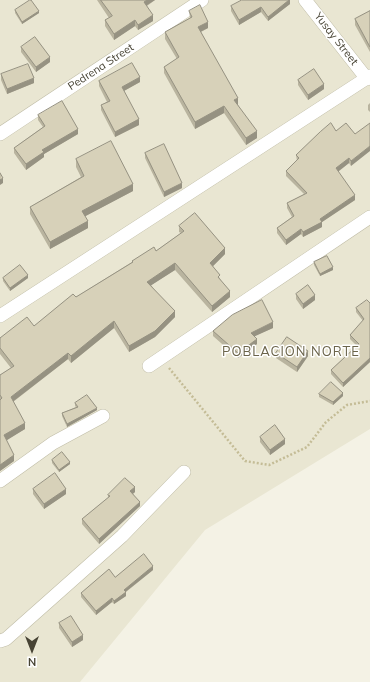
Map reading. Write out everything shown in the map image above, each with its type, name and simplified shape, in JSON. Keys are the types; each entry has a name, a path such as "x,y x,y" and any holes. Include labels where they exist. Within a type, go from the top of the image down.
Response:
{"street":[{"name":"Pedrena Street","path":"0,134 202,0"},
{"name":"Yusay Street","path":"306,0 368,78"},
{"path":"0,316 368,78"},
{"path":"149,366 370,217"},
{"path":"0,481 53,443 102,416"},
{"path":"0,641 6,639 122,536 184,472"}],"path":[{"path":"162,358 246,461 269,465 307,447 326,422 347,405 370,401"}],"shaded area":[{"path":"0,0 370,0 370,429 205,530 80,682 0,682"}],"building":[{"path":"30,0 39,11 22,22 15,10"},
{"path":"101,0 147,0 144,2 153,15 138,25 135,20 114,34 105,20 112,16"},
{"path":"242,0 289,0 268,17 261,7 239,20 231,6"},
{"path":"200,5 208,22 198,27 238,98 234,100 257,131 246,138 224,106 195,122 164,67 179,57 165,32 192,17 189,11"},
{"path":"370,11 370,47 355,19"},
{"path":"35,37 50,57 36,67 21,47"},
{"path":"132,63 140,77 122,87 139,119 115,132 101,105 110,101 99,81"},
{"path":"28,64 34,78 7,89 1,74"},
{"path":"314,69 324,84 308,95 298,80"},
{"path":"62,101 78,129 42,150 44,152 26,164 14,148 45,126 38,115"},
{"path":"331,123 336,131 346,123 355,134 370,123 370,146 351,161 349,158 336,168 355,195 320,219 322,222 303,232 301,229 286,240 277,228 294,216 287,203 307,193 286,171 299,158 296,155"},
{"path":"111,141 133,184 82,211 88,221 50,242 30,207 84,176 76,159"},
{"path":"164,144 182,183 164,192 145,153"},
{"path":"0,173 3,178 0,180"},
{"path":"195,213 225,248 210,263 220,275 218,277 230,291 212,306 175,263 147,282 175,311 155,331 129,346 114,321 71,356 68,353 11,397 25,423 4,435 14,455 0,465 0,400 2,398 0,395 0,375 14,366 0,348 0,338 27,317 34,326 73,294 76,297 133,262 132,261 154,247 156,251 184,231 179,226"},
{"path":"327,256 333,267 320,274 314,262"},
{"path":"20,265 28,275 10,288 3,278"},
{"path":"308,285 315,295 303,304 296,294"},
{"path":"262,300 273,322 251,333 257,339 238,353 213,331 232,315"},
{"path":"367,300 370,303 370,358 343,383 331,370 359,344 350,335 364,319 356,308"},
{"path":"287,337 308,351 297,367 276,353"},
{"path":"331,382 343,393 333,402 319,394"},
{"path":"87,395 97,408 67,424 62,413 78,407 75,403"},
{"path":"275,425 285,439 270,450 260,437"},
{"path":"62,452 70,462 59,470 52,460"},
{"path":"55,473 66,489 44,504 33,489"},
{"path":"125,478 135,487 130,491 140,502 99,539 82,519 110,496 108,495"},
{"path":"144,554 153,566 124,590 126,592 114,601 112,598 96,611 81,593 109,569 115,577"},
{"path":"71,616 83,635 72,642 59,623"}],"district":[{"name":"POBLACION NORTE","path":"291,352"}]}
